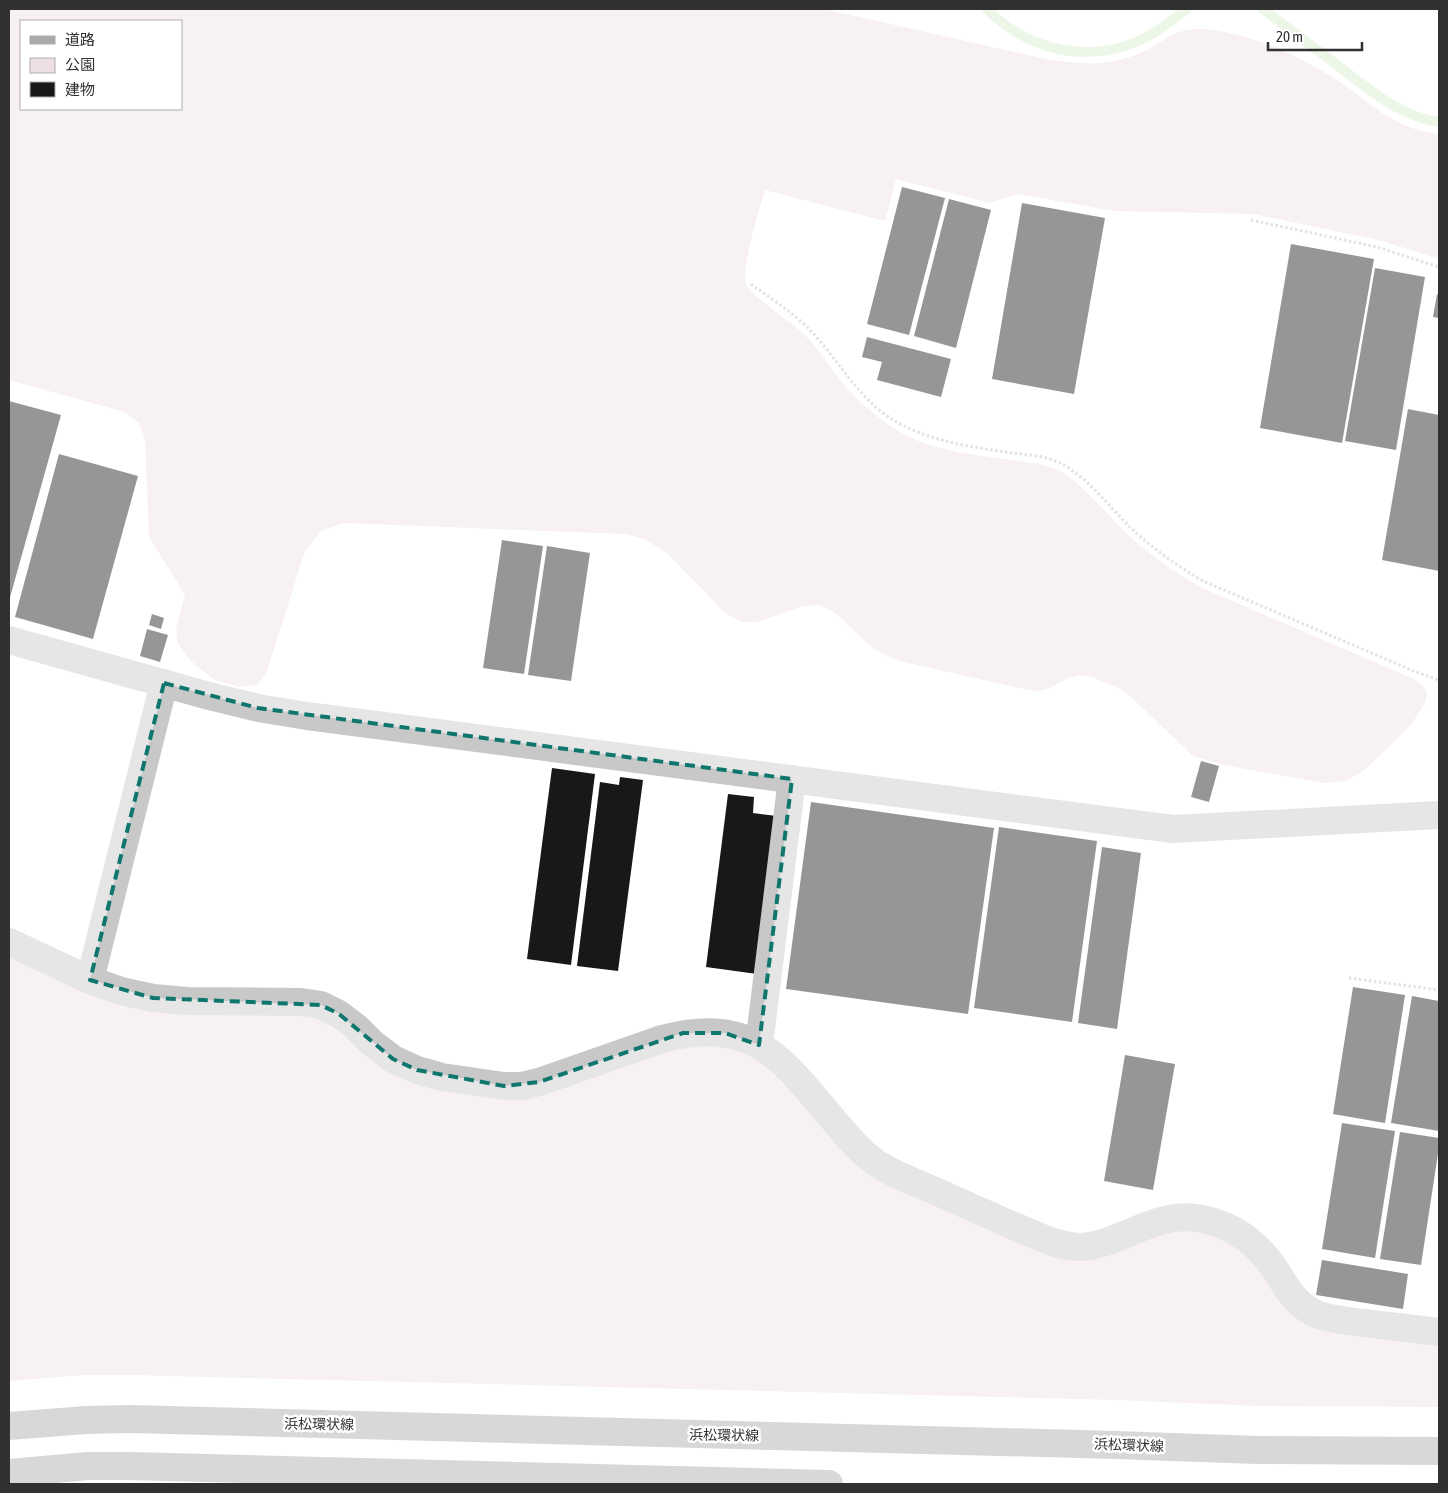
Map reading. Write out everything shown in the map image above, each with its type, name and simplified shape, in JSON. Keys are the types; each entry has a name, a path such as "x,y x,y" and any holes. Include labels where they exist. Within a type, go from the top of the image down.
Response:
{"main road":[{"name":"浜松環状線","path":"9,1426 86,1420 130,1419 1256,1450 1439,1452"},
{"path":"9,1473 88,1466 130,1466 829,1484"}],"street":[{"path":"9,640 258,708 307,716 1172,829 1439,815"},
{"path":"90,980 164,683"},
{"path":"759,1045 792,780"},
{"path":"9,942 90,980 121,991 154,998 187,1001 300,1002 320,1005 339,1014 393,1059 416,1070 442,1077 504,1086 522,1086 539,1082 683,1033 704,1031 725,1033 745,1038 780,1059 854,1144 881,1166 1047,1240 1064,1246 1081,1246 1098,1243 1154,1222 1177,1218 1200,1218 1222,1224 1243,1235 1260,1250 1301,1305 1318,1315 1439,1332"}],"path":[{"path":"1251,220 1377,247 1439,267"},
{"path":"751,284 810,330 864,396 884,413 907,427 931,438 1043,458 1063,464 1080,477 1154,548 1178,566 1203,581 1416,672 1439,680"},
{"path":"1349,978 1439,990"}],"highlighted area":[{"path":"164,683 258,708 792,779 759,1045 725,1033 683,1033 539,1082 504,1086 417,1070 393,1059 339,1014 321,1005 153,998 90,980"}],"green space":[{"path":"9,9 824,9 1050,60 1074,63 1106,62 1122,59 1147,50 1173,34 1188,30 1212,30 1259,41 1288,53 1343,84 1398,122 1439,134 1439,259 1379,240 1253,214 1114,211 1018,194 990,203 896,179 885,221 765,190 755,224 746,267 746,285 750,290 804,334 850,391 892,427 916,440 940,448 1038,464 1058,470 1075,481 1136,542 1153,556 1200,587 1414,679 1422,685 1427,693 1425,703 1411,725 1365,770 1345,781 1324,783 1224,765 1193,756 1131,697 1119,688 1092,677 1080,675 1068,678 1050,688 1039,691 1028,690 904,662 886,656 868,644 837,614 820,605 803,606 757,622 741,622 725,613 669,555 647,540 625,534 343,523 321,531 305,551 267,671 257,685 240,687 214,680 190,660 178,644 176,629 185,595 149,537 145,439 139,423 125,412 9,380"},
{"path":"9,953 86,989 299,1011 503,1095 664,1047 704,1041 759,1055 848,1150 1044,1249 1157,1232 1198,1228 1238,1243 1282,1296 1439,1341 1439,1407 1258,1406 1118,1400 130,1375 85,1375 9,1381"}],"building":[{"path":"902,187 945,198 909,335 867,324"},
{"path":"949,199 991,210 956,348 914,336"},
{"path":"1022,203 1105,218 1074,394 992,379"},
{"path":"1291,244 1374,259 1342,443 1260,428"},
{"path":"1375,268 1425,277 1396,450 1345,441"},
{"path":"1437,294 1439,295 1439,318 1433,317"},
{"path":"867,337 951,359 941,397 877,380 882,362 862,357"},
{"path":"9,401 61,415 9,601"},
{"path":"1408,409 1439,415 1439,571 1382,560"},
{"path":"59,454 138,476 93,639 15,617"},
{"path":"502,540 543,546 524,674 483,668"},
{"path":"547,546 590,553 571,681 528,675"},
{"path":"152,614 164,618 161,629 149,625"},
{"path":"147,629 168,635 160,662 140,656"},
{"path":"1201,761 1219,766 1209,802 1191,797"},
{"path":"552,768 595,774 571,965 527,959"},
{"path":"620,777 643,780 618,971 577,966 600,782 619,785"},
{"path":"728,794 754,797 753,813 777,816 757,974 706,967"},
{"path":"811,802 994,828 968,1014 786,989"},
{"path":"999,827 1097,841 1072,1022 974,1008"},
{"path":"1102,847 1141,853 1117,1029 1078,1023"},
{"path":"1353,987 1405,995 1385,1123 1333,1114"},
{"path":"1412,996 1439,1001 1439,1131 1391,1123"},
{"path":"1125,1055 1175,1064 1153,1190 1104,1181"},
{"path":"1342,1123 1395,1131 1375,1258 1322,1249"},
{"path":"1400,1132 1439,1138 1421,1265 1380,1259"},
{"path":"1322,1260 1408,1274 1403,1309 1316,1295"}],"waterway":[{"path":"987,9 1020,35 1058,49 1078,52 1119,48 1139,41 1187,9"},
{"path":"1263,9 1360,83 1397,108 1424,119 1439,122"}]}
